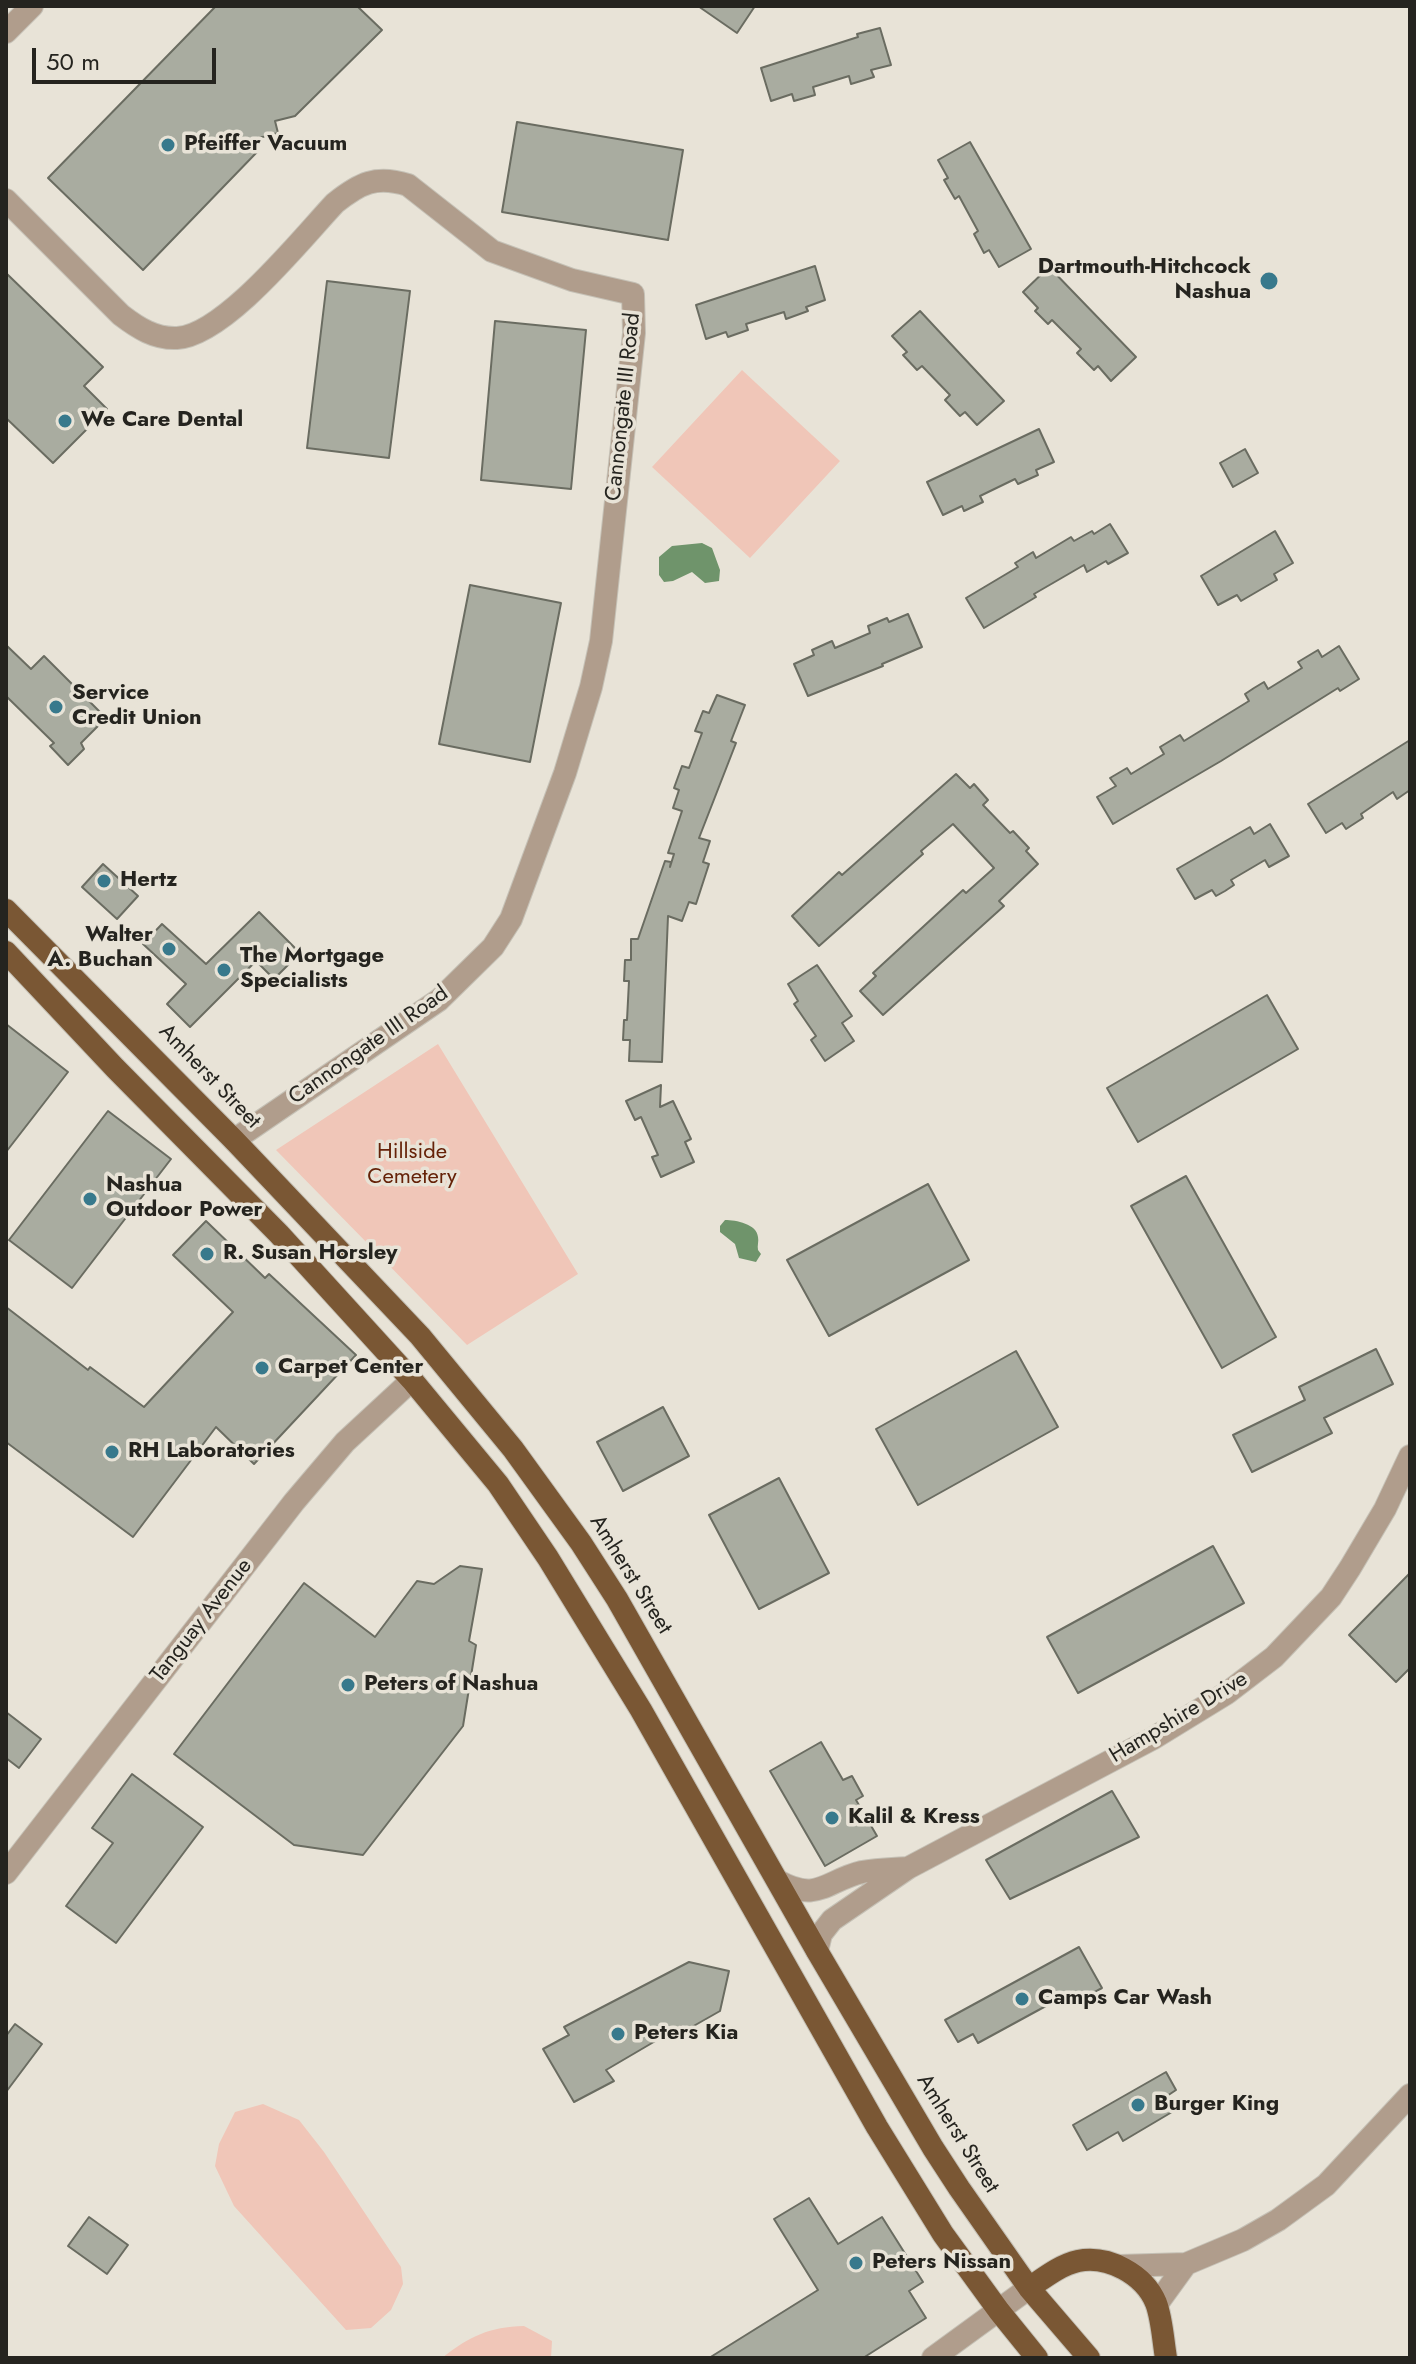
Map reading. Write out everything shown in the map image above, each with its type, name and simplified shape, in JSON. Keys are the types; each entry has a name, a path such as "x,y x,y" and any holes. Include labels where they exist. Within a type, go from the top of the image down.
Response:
{"highway":[{"name":"Amherst Street","path":"6,910 234,1140 420,1336 481,1407 546,1493 617,1599 939,2158 1029,2288 1089,2358"},
{"path":"6,952 279,1234 412,1380 498,1484 548,1558 641,1710 877,2127 943,2234 1037,2358"},
{"path":"1029,2288 1066,2265 1081,2261 1119,2266 1144,2284 1157,2304 1166,2358"}],"street":[{"path":"6,32 32,6"},
{"name":"Cannongate III Road","path":"6,200 121,315 138,328 158,336 179,338 212,324 234,308 335,203 370,181 391,180 408,185 492,251 572,280 633,294 634,333 598,656 581,726 511,919 493,947 439,1000 234,1140"},
{"name":"Tanguay Avenue","path":"6,1873 294,1502 345,1442 412,1380"},
{"name":"Hampshire Drive","path":"817,1951 821,1934 832,1920 908,1868 1152,1739 1227,1693 1274,1657 1331,1597 1385,1509 1410,1456"},
{"name":"Hampshire Drive","path":"778,1881 796,1890 813,1891 862,1872 908,1868"},
{"path":"1119,2266 1186,2264 1243,2240 1302,2204 1345,2167 1410,2095"},
{"path":"1157,2304 1186,2264"},
{"path":"933,2358 1029,2288"}],"green space":[{"path":"742,370 840,461 750,558 652,467"},
{"name":"Hillside Cemetery","path":"438,1044 578,1274 467,1345 276,1150"},
{"path":"263,2104 299,2120 401,2267 403,2284 391,2310 371,2328 346,2330 234,2206 215,2166 219,2144 235,2112"},
{"path":"524,2326 552,2341 551,2358 442,2358 480,2334"}],"shaded area":[{"path":"702,543 712,548 720,570 719,581 705,583 692,572 664,582 659,575 659,557 672,546"},
{"path":"725,1220 745,1224 757,1233 761,1254 756,1262 739,1258 735,1244 720,1232"}],"building":[{"name":"Pfeiffer Vacuum","path":"216,6 357,6 382,30 295,116 275,121 278,133 247,141 258,151 143,270 48,178"},
{"path":"698,6 755,6 737,33"},
{"path":"880,28 891,65 871,70 874,77 851,84 849,76 813,87 815,95 794,101 792,94 771,101 761,68"},
{"path":"517,122 683,150 668,240 502,212"},
{"path":"970,142 1031,249 999,267 989,250 984,253 974,234 978,231 959,196 955,199 944,180 948,178 938,160"},
{"path":"815,266 825,300 806,307 808,311 786,319 784,312 746,324 748,330 728,337 726,332 706,339 696,305"},
{"path":"1049,267 1136,357 1111,381 1098,366 1094,370 1077,353 1081,349 1052,320 1048,324 1035,311 1038,308 1023,292"},
{"path":"6,273 103,367 84,386 107,409 53,463 6,418"},
{"path":"327,281 410,291 389,458 307,448"},
{"path":"920,311 1004,401 977,425 965,412 960,416 945,400 950,395 922,366 917,370 903,355 907,352 892,336"},
{"path":"495,321 586,330 571,489 481,480"},
{"path":"1039,429 1054,462 1036,470 1038,475 1018,484 1015,479 980,496 983,502 964,511 962,506 943,515 927,482"},
{"path":"1245,449 1258,473 1233,487 1220,463"},
{"path":"1110,524 1128,553 1087,572 1084,565 984,628 966,598 1018,567 1015,563 1033,552 1036,558 1071,537 1074,541"},
{"path":"1275,531 1293,563 1274,574 1277,580 1241,601 1237,595 1218,605 1201,576"},
{"path":"470,585 561,603 530,762 439,744"},
{"path":"908,614 922,647 808,696 794,664 814,655 812,650 832,641 835,648 870,633 868,626"},
{"name":"Service Credit Union","path":"6,645 31,669 44,656 106,718 81,743 84,749 68,765 50,746 54,743 6,696"},
{"path":"1339,646 1359,679 1340,691 1338,688 1113,824 1097,797 1116,786 1110,778 1127,768 1131,774 1164,754 1160,747 1180,735 1184,741 1249,701 1245,694 1254,688 1264,682 1268,689 1302,668 1298,662 1318,650 1322,657"},
{"path":"717,695 745,705 731,741 736,743 699,838 710,841 703,862 709,864 696,904 689,902 682,921 668,916 662,1062 629,1061 630,1040 623,1040 629,981 624,981 625,960 631,960 631,939 638,939 665,861 671,862 670,867 674,854 668,853 682,811 673,808 679,790 674,788 682,766 689,768 702,733 695,731 703,711 709,713"},
{"path":"1410,740 1410,790 1397,799 1393,792 1361,814 1363,818 1346,829 1342,823 1326,833 1308,804"},
{"path":"956,774 970,788 974,784 988,800 983,805 1029,848 1026,851 1038,864 999,901 1004,906 883,1015 860,991 876,976 873,973 963,890 966,893 994,868 953,824 819,946 792,916 839,872 842,875"},
{"path":"1270,824 1289,856 1269,867 1265,860 1231,880 1234,885 1225,891 1216,896 1212,890 1195,899 1177,869 1250,827 1254,834"},
{"name":"Hertz","path":"103,864 138,896 117,919 82,887"},
{"name":"The Mortgage Specialists","path":"259,912 300,953 274,979 256,961 190,1027 167,1004 186,984 143,944 162,924 206,964"},
{"path":"817,965 852,1016 842,1023 854,1041 825,1061 811,1040 816,1036 794,1004 798,1001 788,984"},
{"path":"1267,995 1298,1049 1138,1142 1107,1088"},
{"path":"6,1024 68,1072 6,1152"},
{"path":"661,1085 660,1107 673,1101 691,1139 685,1142 694,1162 661,1177 652,1157 658,1155 641,1117 635,1120 626,1101"},
{"name":"Nashua Outdoor Power","path":"108,1111 171,1159 72,1288 9,1240"},
{"path":"1186,1176 1276,1337 1222,1368 1131,1206"},
{"path":"928,1184 969,1260 829,1336 787,1260"},
{"path":"206,1221 265,1278 269,1274 356,1355 254,1464 216,1427 133,1537 6,1442 6,1307 88,1370 90,1367 144,1407 233,1312 173,1255"},
{"path":"1376,1349 1393,1384 1324,1418 1332,1433 1252,1472 1233,1435 1305,1400 1299,1387"},
{"path":"1016,1351 1058,1427 918,1505 876,1429"},
{"path":"663,1407 689,1456 623,1491 597,1442"},
{"path":"779,1478 829,1573 759,1609 709,1515"},
{"path":"1213,1546 1244,1603 1078,1693 1047,1637"},
{"name":"Peters of Nashua","path":"460,1566 482,1569 469,1641 476,1645 463,1726 363,1855 294,1845 174,1754 304,1583 375,1637 417,1581 434,1584"},
{"path":"1410,1573 1410,1668 1396,1682 1349,1635"},
{"path":"6,1712 41,1739 19,1768 6,1758"},
{"name":"Kalil & Kress","path":"821,1742 843,1780 852,1776 863,1796 856,1800 877,1836 825,1866 770,1771"},
{"path":"132,1774 203,1827 116,1943 66,1906 113,1843 92,1828"},
{"path":"1112,1791 1139,1837 1010,1899 986,1860"},
{"name":"Camps Car Wash","path":"1079,1947 1102,1988 1073,2004 1068,1994 978,2043 973,2034 958,2042 945,2020"},
{"name":"Peters Kia","path":"689,1962 729,1971 720,2011 683,2032 681,2026 606,2070 614,2081 574,2102 543,2049 569,2035 564,2027"},
{"path":"15,2024 42,2044 6,2092 6,2036"},
{"name":"Burger King","path":"1166,2072 1176,2090 1164,2098 1172,2112 1123,2141 1118,2132 1087,2150 1073,2125"},
{"name":"Peters Nissan","path":"809,2198 838,2244 882,2217 923,2282 909,2291 926,2318 863,2358 709,2358 818,2290 774,2219"},
{"path":"89,2217 128,2245 107,2274 68,2246"}],"place":[{"name":"Pfeiffer Vacuum","path":"168,145"},
{"name":"Dartmouth-Hitchcock Nashua","path":"1269,281"},
{"name":"We Care Dental","path":"65,421"},
{"name":"Service Credit Union","path":"56,707"},
{"name":"Hertz","path":"104,881"},
{"name":"Walter A. Buchan","path":"169,949"},
{"name":"The Mortgage Specialists","path":"224,970"},
{"name":"Nashua Outdoor Power","path":"90,1199"},
{"name":"R. Susan Horsley","path":"207,1254"},
{"name":"Carpet Center","path":"262,1368"},
{"name":"RH Laboratories","path":"112,1452"},
{"name":"Peters of Nashua","path":"348,1685"},
{"name":"Kalil & Kress","path":"832,1818"},
{"name":"Camps Car Wash","path":"1022,1999"},
{"name":"Peters Kia","path":"618,2034"},
{"name":"Burger King","path":"1138,2105"},
{"name":"Peters Nissan","path":"856,2263"}]}
